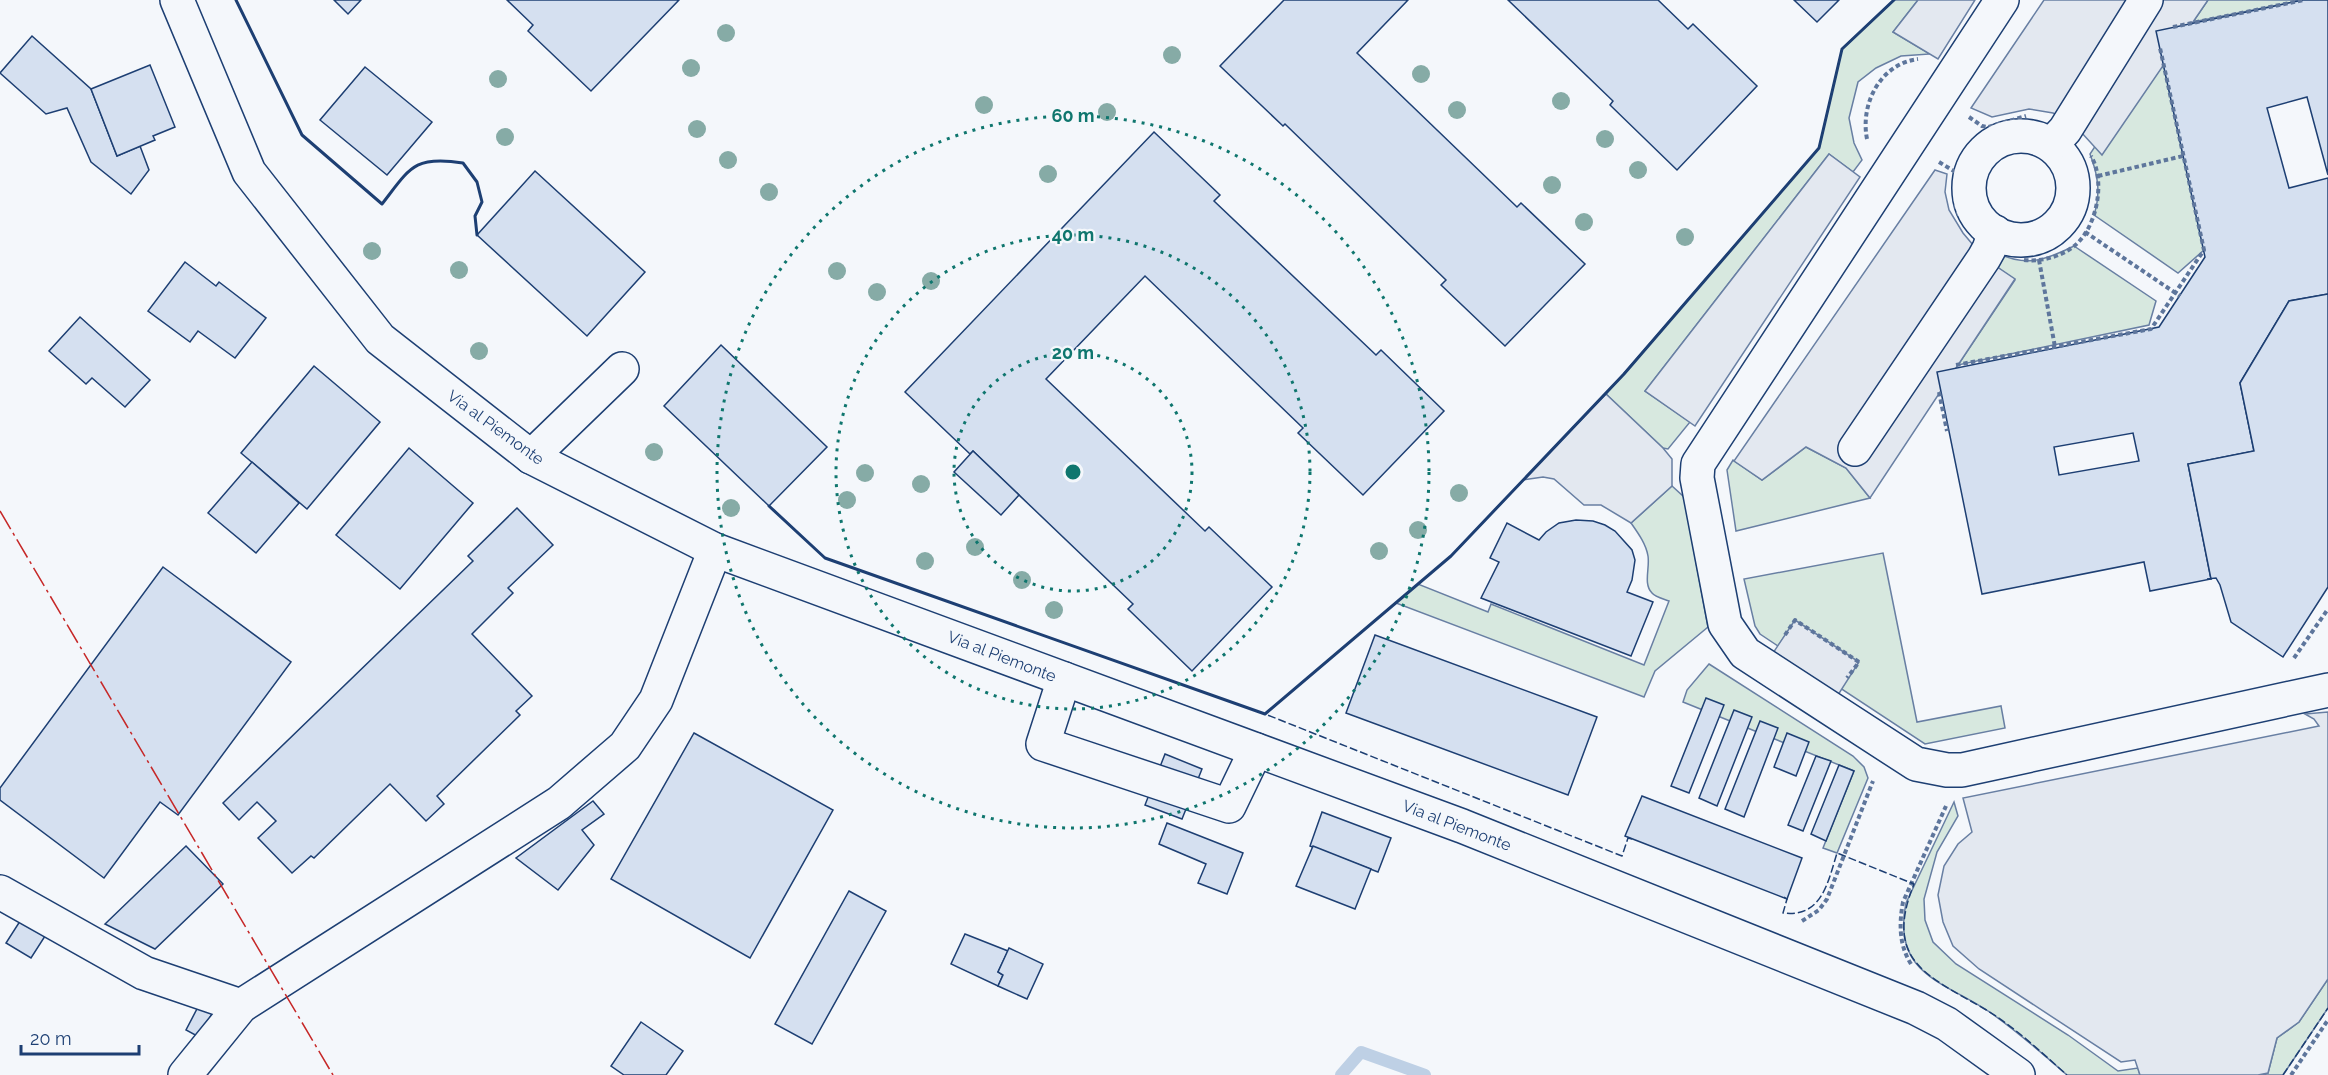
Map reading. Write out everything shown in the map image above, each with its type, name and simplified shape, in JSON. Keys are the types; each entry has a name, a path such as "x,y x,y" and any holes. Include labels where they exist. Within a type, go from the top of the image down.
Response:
{"main road":[{"name":"Via al Piemonte","path":"177,0 249,172 380,339 531,457 715,550 1462,826 1916,1008 1947,1024 2018,1075"},
{"path":"2002,0 1698,464 1697,478 1725,624 1745,653 1754,660 1916,764 1947,770 1974,768 2328,690"},
{"path":"2058,137 2146,0"},
{"path":"1992,241 1981,224 1968,192 1974,162 1992,143 2023,135 2058,137"},
{"path":"1992,241 2030,241 2057,229 2074,201 2072,170 2058,137"},
{"path":"1855,449 1992,241"},
{"path":"531,457 622,369"},
{"path":"185,1075 241,1006 559,803 625,746 656,700 715,550"},
{"path":"1064,679 1043,744 1229,806 1256,750"},
{"path":"0,892 144,973 241,1006"}],"path":[{"path":"2168,28 2304,0"},
{"path":"1950,366 2151,329 2178,294 2204,250 2159,42"},
{"path":"1933,158 1957,173 1955,203 1961,220 1975,238 1992,241 2004,258 2030,261 2049,259 2074,246 2085,232 2098,203 2098,176 2096,163 2081,141 2058,137 2031,116 1988,127 1982,126 1965,114"},
{"path":"2098,176 2183,156"},
{"path":"2085,232 2178,294"},
{"path":"2039,260 2055,347"},
{"path":"1938,390 1947,431"},
{"path":"2290,664 2328,609"},
{"path":"1783,637 1795,620 1859,662 1846,679"},
{"path":"1914,967 1904,949 1900,927 1902,908 1950,796"},
{"path":"2291,1075 2328,1020"}],"shaded area":[{"path":"1894,0 1918,0 1893,32 1930,54 1901,56 1876,68 1858,82 1849,118 1854,143 1862,160 1853,172 1829,154 1645,391 1690,422 1668,449 1663,448 1606,394 1819,148 1842,49"},
{"path":"1918,0 1975,0 1938,59 1893,32"},
{"path":"2044,0 2208,0 2102,155 2071,121 2053,113 2029,109 1992,117 1971,108"},
{"path":"2208,0 2303,0 2193,22"},
{"path":"2160,48 2204,250 2178,273 2094,215 2098,184 2090,154"},
{"path":"1829,154 1860,177 1695,426 1645,391"},
{"path":"1935,170 1947,174 1945,192 1949,210 1963,233 1984,258 2015,279 1870,498 1846,468 1806,447 1762,480 1734,461"},
{"path":"2074,246 2156,301 2149,325 1958,365 2015,280 1984,258 1989,249 2012,259 2032,261 2052,256"},
{"path":"1606,394 1672,459 1672,486 1631,523 1601,505 1584,505 1554,479 1543,477 1523,480"},
{"path":"1806,447 1846,468 1870,498 1736,531 1727,470 1733,460 1762,480"},
{"path":"1672,486 1684,497 1708,627 1655,671 1644,697 1396,603 1418,584 1488,612 1491,604 1644,665 1669,601 1655,596 1649,589 1647,552 1631,523"},
{"path":"1883,553 1917,722 2001,706 2005,728 1925,744 1840,688 1795,620 1778,646 1760,634 1755,626 1744,579"},
{"path":"1795,620 1859,662 1838,695 1773,653"},
{"path":"1709,664 1853,756 1864,767 1868,778 1837,853 1823,848 1854,771 1683,702 1687,690"},
{"path":"2328,712 2328,979 2299,1022 2277,1038 2268,1073 2258,1075 2140,1075 2135,1060 2121,1062 1979,969 1953,946 1943,922 1938,895 1944,866 1958,844 1972,832 1963,798 2319,726 2314,719 2305,714"},
{"path":"1954,802 1958,816 1937,852 1924,899 1925,920 1933,942 1956,964 2068,1035 2118,1071 2138,1068 2140,1075 2067,1075 2001,1020 1940,984 1914,961 1907,946 1904,927 1906,903"},
{"path":"2328,979 2328,1008 2283,1075 2257,1075 2268,1073 2277,1038 2299,1022"}],"building":[{"path":"334,0 361,0 348,14"},
{"path":"507,0 679,0 591,91 528,31 533,25"},
{"path":"1284,0 1408,0 1357,53 1517,207 1521,203 1585,264 1505,346 1441,285 1446,280 1285,124 1283,126 1220,66"},
{"path":"1508,0 1658,0 1688,29 1693,24 1757,86 1677,170 1610,105 1613,101"},
{"path":"1794,0 1839,0 1817,22"},
{"path":"2303,0 2328,0 2328,175 2307,97 2267,108 2289,188 2328,178 2328,294 2289,301 2240,383 2254,451 2188,464 2211,579 2150,591 2144,562 1982,594 1937,372 2159,327 2205,257 2156,31","holes":["2133,433 2139,461 2059,475 2054,447"]},
{"path":"32,36 91,89 117,156 140,146 149,170 131,194 91,162 67,108 46,114 0,73"},
{"path":"150,65 175,127 153,136 155,140 117,156 91,89"},
{"path":"365,67 432,122 387,175 320,120"},
{"path":"1154,132 1220,195 1214,201 1376,355 1381,350 1444,411 1363,495 1298,433 1303,428 1145,276 1046,379 1205,531 1209,527 1272,587 1192,671 1128,609 1133,604 973,451 970,454 905,392"},
{"path":"535,171 645,272 587,336 477,235"},
{"path":"185,262 216,286 219,282 266,318 235,358 198,331 190,342 148,311"},
{"path":"2328,294 2328,587 2283,657 2231,622 2220,585 2216,578 2211,579 2188,464 2254,451 2240,383 2289,301"},
{"path":"80,317 150,380 125,407 92,378 86,384 49,351"},
{"path":"721,345 827,447 769,506 664,406"},
{"path":"314,366 380,422 307,509 241,453"},
{"path":"409,448 473,503 400,589 336,535"},
{"path":"973,451 1019,495 1001,515 954,472"},
{"path":"252,462 299,503 256,553 208,513"},
{"path":"517,508 553,545 508,588 513,593 472,634 532,696 516,711 520,715 437,796 444,804 426,821 390,784 314,858 311,856 292,873 258,838 276,821 257,802 239,820 223,803 473,561 468,556"},
{"path":"1576,520 1593,521 1605,525 1615,531 1632,550 1635,560 1632,580 1627,592 1653,602 1631,656 1481,598 1499,562 1490,558 1507,523 1539,540 1559,523"},
{"path":"163,567 291,662 178,815 160,802 104,878 0,800 0,788"},
{"path":"1375,635 1597,717 1568,795 1346,713"},
{"path":"1706,698 1724,705 1689,793 1671,786"},
{"path":"1734,710 1752,717 1717,806 1699,798"},
{"path":"1760,721 1778,728 1744,817 1725,809"},
{"path":"694,733 833,810 750,958 611,879"},
{"path":"1787,733 1809,742 1796,776 1774,767"},
{"path":"1165,754 1202,769 1182,819 1145,805"},
{"path":"1816,756 1831,761 1803,831 1788,825"},
{"path":"1839,765 1854,771 1826,841 1811,834"},
{"path":"1642,796 1802,858 1787,899 1625,836"},
{"path":"593,801 604,814 582,830 594,845 558,890 516,858"},
{"path":"1322,812 1391,838 1378,872 1310,846"},
{"path":"1167,823 1243,853 1227,894 1198,883 1206,864 1159,844"},
{"path":"186,846 223,884 155,949 105,924"},
{"path":"1313,846 1371,869 1355,909 1296,886"},
{"path":"849,891 886,911 812,1044 775,1024"},
{"path":"22,918 47,933 31,958 6,943"},
{"path":"965,934 1008,951 998,972 1003,975 998,986 951,964"},
{"path":"1009,948 1043,964 1027,999 998,986 1003,975 998,972"},
{"path":"199,1005 213,1012 199,1037 186,1030"},
{"path":"641,1022 683,1051 666,1075 624,1075 611,1066"}],"waterway":[{"path":"1341,1075 1361,1052 1425,1075"}],"fence":[{"path":"1632,839 1628,838 1622,856 1265,714 1451,556 1624,374 1819,148 1842,49 1894,0"},
{"path":"1784,897 1787,899 1783,913 1807,910 1815,904 1826,886 1837,853 1914,884 1906,911 1904,932 1908,950 1918,964 1931,977 2009,1026 2067,1075"},
{"path":"2283,1075 2328,1008"}],"wall":[{"path":"236,0 302,135 382,204 407,173 415,167 434,161 463,163 477,182 482,202 475,216 477,235"},
{"path":"769,506 825,558 1265,714 1451,556 1624,374 1819,148 1842,49 1894,0"}],"power":[{"path":"0,511 333,1075"}]}
